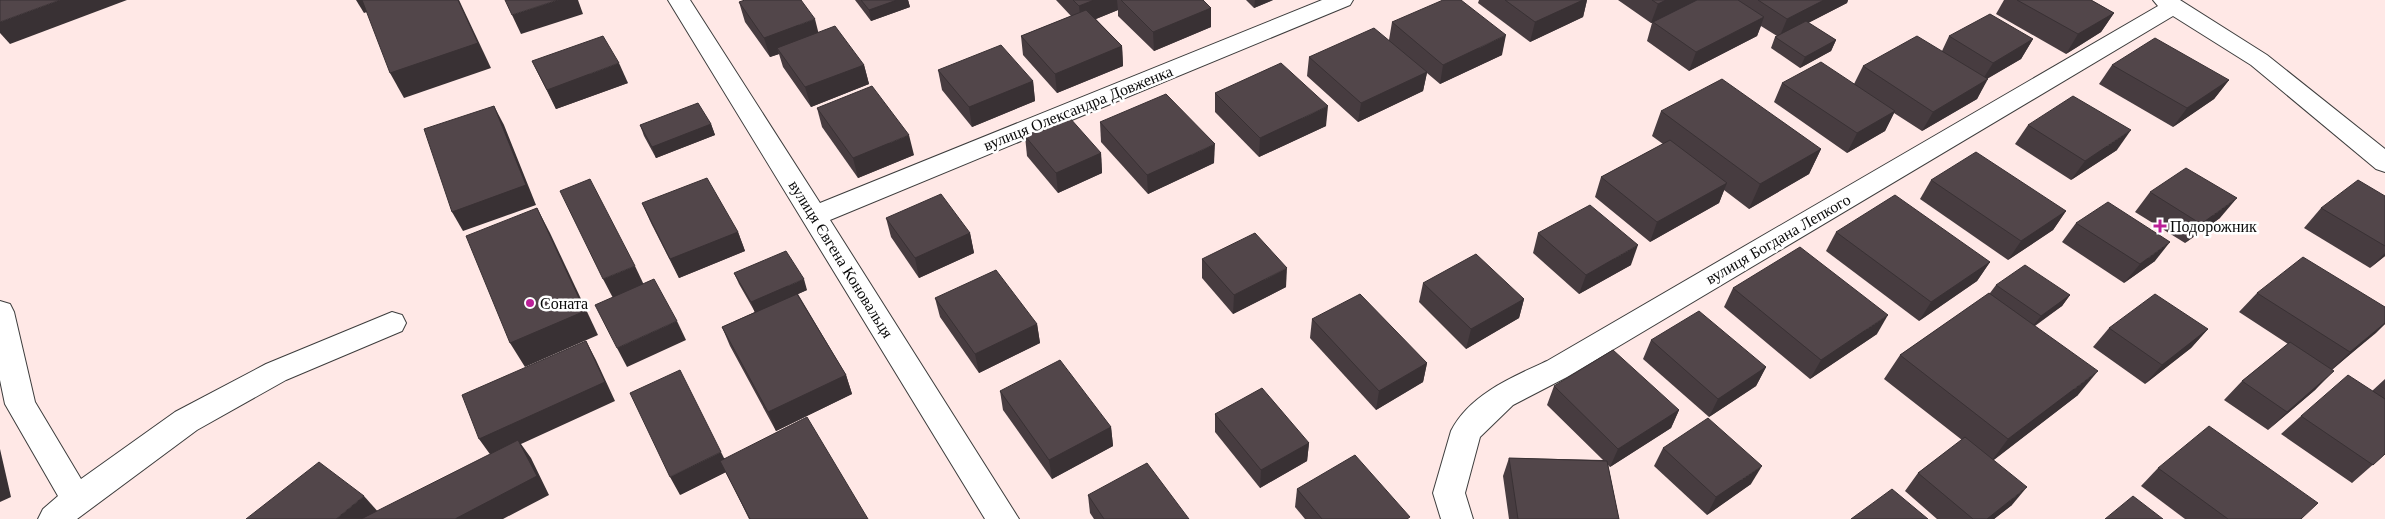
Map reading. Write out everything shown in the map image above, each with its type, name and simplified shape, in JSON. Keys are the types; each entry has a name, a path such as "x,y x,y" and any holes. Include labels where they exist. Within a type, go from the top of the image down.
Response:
{"street":[{"name":"вулиця Олександра Довженка","path":"814,216 1342,0"},
{"name":"вулиця Євгена Коновальця","path":"685,1 814,216 1003,519"},
{"path":"2169,3 2259,60 2385,164"},
{"name":"вулиця Богдана Лепкого","path":"1457,519 1449,493 1466,431 1502,396 1557,369 2169,3"},
{"path":"0,312 20,404 77,500"},
{"path":"54,519 186,420 276,372 392,323"}],"building":[{"path":"0,0 60,0 0,22"},
{"path":"362,0 458,0 478,43 390,73"},
{"path":"505,0 558,0 512,15"},
{"path":"745,0 801,0 815,19 764,38 739,2"},
{"path":"861,0 897,0 869,10"},
{"path":"1073,0 1094,0 1079,6"},
{"path":"1121,0 1203,0 1211,8 1153,32"},
{"path":"1443,0 1461,0 1506,35 1443,65 1392,22"},
{"path":"1505,0 1583,0 1535,22"},
{"path":"1652,0 1666,0 1658,4"},
{"path":"1697,0 1738,0 1764,17 1696,52 1653,22"},
{"path":"1758,0 1824,0 1787,19"},
{"path":"2017,0 2091,0 2114,13 2078,34"},
{"path":"1086,10 1122,46 1055,74 1021,36"},
{"path":"1990,14 2033,39 1993,63 1949,36"},
{"path":"1806,21 1836,40 1805,57 1775,37"},
{"path":"835,26 864,65 805,87 777,48"},
{"path":"1374,28 1427,72 1361,103 1309,57"},
{"path":"603,36 619,63 547,90 532,61"},
{"path":"1917,36 1988,79 1933,112 1863,66"},
{"path":"2155,38 2229,80 2187,108 2112,65"},
{"path":"1001,45 1033,81 969,107 938,70"},
{"path":"1821,62 1895,111 1857,133 1782,83"},
{"path":"1281,63 1328,106 1260,138 1215,93"},
{"path":"1722,79 1821,149 1760,184 1661,111"},
{"path":"872,86 909,135 853,158 817,108"},
{"path":"1166,94 1215,144 1147,175 1100,122"},
{"path":"2073,96 2131,130 2085,161 2028,125"},
{"path":"698,103 711,124 652,147 640,125"},
{"path":"494,106 526,185 452,212 424,129"},
{"path":"1069,117 1101,153 1056,173 1025,136"},
{"path":"1670,140 1727,183 1657,222 1601,177"},
{"path":"1976,152 2066,211 2021,241 1931,180"},
{"path":"2186,168 2237,198 2201,224 2150,192"},
{"path":"707,178 738,232 670,259 642,203"},
{"path":"590,179 635,266 603,279 560,191"},
{"path":"2358,180 2385,196 2385,246 2321,208"},
{"path":"941,194 970,233 915,258 886,218"},
{"path":"1895,195 1990,262 1931,302 1836,232"},
{"path":"2108,202 2170,242 2140,264 2076,223"},
{"path":"1590,205 1638,245 1586,275 1538,233"},
{"path":"537,208 585,311 510,343 466,236"},
{"path":"1255,233 1287,268 1234,295 1202,259"},
{"path":"1800,247 1888,315 1821,360 1733,288"},
{"path":"786,251 804,279 751,302 734,273"},
{"path":"1476,254 1524,299 1471,329 1423,283"},
{"path":"2303,257 2385,307 2385,323 2350,352 2257,293"},
{"path":"2025,265 2070,295 2041,316 1996,285"},
{"path":"996,270 1037,324 975,354 935,298"},
{"path":"654,279 677,321 617,348 595,305"},
{"path":"1989,293 2098,371 2008,439 1900,355"},
{"path":"797,294 846,375 768,412 722,327"},
{"path":"1360,294 1427,363 1379,391 1312,319"},
{"path":"2155,294 2208,329 2162,365 2109,328"},
{"path":"1699,311 1766,367 1718,399 1651,340"},
{"path":"586,341 605,382 479,439 462,395"},
{"path":"2290,342 2334,371 2287,412 2242,381"},
{"path":"1613,350 1679,410 1618,449 1554,386"},
{"path":"1060,360 1111,427 1049,460 1000,391"},
{"path":"680,370 721,452 670,477 630,393"},
{"path":"2348,375 2385,399 2385,454 2373,465 2301,416"},
{"path":"1262,388 1309,443 1261,470 1215,414"},
{"path":"807,417 868,519 750,519 720,461"},
{"path":"1708,418 1762,466 1716,497 1663,448"},
{"path":"2209,426 2318,503 2301,519 2228,519 2158,468"},
{"path":"1965,437 2027,487 1987,519 1973,519 1918,473"},
{"path":"518,440 537,476 455,519 361,519"},
{"path":"1355,455 1410,517 1407,519 1322,519 1297,489"},
{"path":"1509,458 1607,461 1619,519 1518,519"},
{"path":"319,462 364,496 336,519 246,519"},
{"path":"1147,463 1189,519 1104,519 1088,495"},
{"path":"1892,489 1928,519 1851,519"},
{"path":"2133,496 2163,519 2105,519"}],"place":[{"name":"Подорожник","path":"2160,226"},
{"name":"Соната","path":"530,303"}]}
